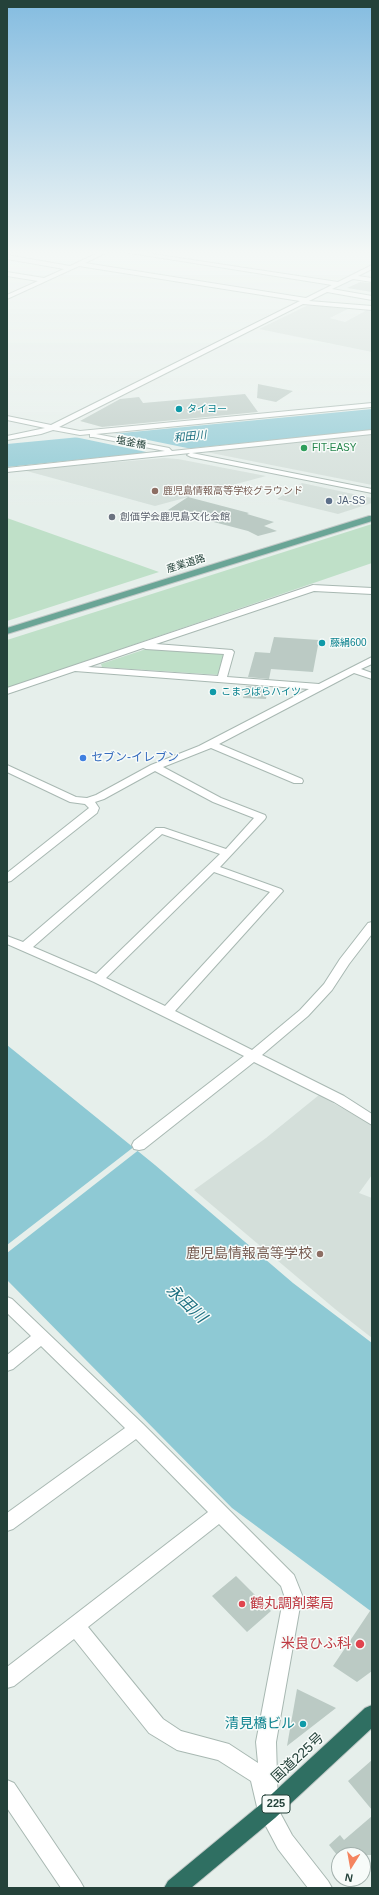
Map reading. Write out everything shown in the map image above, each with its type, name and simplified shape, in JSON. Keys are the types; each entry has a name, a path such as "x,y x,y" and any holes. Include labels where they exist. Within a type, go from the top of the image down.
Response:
{"highway":[{"name":"国道225号","path":"175,1888 268,1811 372,1715"}],"main road":[{"name":"産業道路","path":"7,623 372,511"},
{"name":"産業道路","path":"7,631 372,518"}],"street":[{"path":"7,438 41,432 230,338"},
{"path":"83,433 372,405"},
{"name":"塩釜橋","path":"7,418 372,491"},
{"path":"7,470 182,453 372,432"},
{"path":"7,690 313,588 372,591"},
{"path":"140,646 229,652 222,678"},
{"path":"8,770 74,800 88,801 100,797 155,767 211,744 324,687 372,660"},
{"path":"70,669 222,678 324,687"},
{"path":"354,670 372,676"},
{"path":"211,744 298,781"},
{"path":"98,978 213,868 262,817 216,800 155,767"},
{"path":"7,879 93,810 94,808 88,801"},
{"path":"25,947 160,830 228,853"},
{"path":"167,1012 277,891 213,868"},
{"path":"139,1145 254,1055 304,1013 316,1000 372,926"},
{"path":"7,940 98,978 167,1012 339,1099 372,1120"},
{"path":"7,1303 137,1429 288,1581 294,1595 266,1742 268,1768 268,1811"},
{"path":"7,1364 41,1337"},
{"path":"7,1523 137,1429"},
{"path":"7,1679 220,1513"},
{"path":"75,1626 156,1726 177,1740 222,1751 244,1763 259,1774 268,1811 285,1842 321,1888"},
{"path":"7,1790 73,1888"}],"shaded area":[{"path":"305,338 372,338 372,352"},
{"path":"372,433 372,485 206,452 207,450"},
{"name":"鹿児島情報高等学校グラウンド","path":"164,458 178,459 266,476 155,506 23,470"},
{"name":"JA-SS","path":"302,483 372,498 372,503 338,514 277,499"},
{"name":"鹿児島情報高等学校","path":"319,1095 372,1125 372,1175 359,1193 372,1198 372,1338 335,1309 194,1190 266,1138"}],"green space":[{"path":"7,518 159,572 7,621"},
{"path":"372,524 372,563 7,688 7,640"},
{"path":"149,648 222,653 225,655 220,675 102,667 101,664"}],"water":[{"name":"和田川","path":"372,409 372,430 7,467 7,444"},
{"name":"永田川","path":"7,1045 155,1165 293,1283 372,1343 372,1612 232,1508 7,1280"}],"pier":[{"path":"109,432 192,449 151,453 70,436"},
{"path":"135,1146 140,1149 7,1253 7,1245"}],"building":[{"path":"258,384 293,391 276,402 257,398"},
{"name":"タイヨー","path":"245,394 258,412 102,427 80,421 120,399 139,397 143,403"},
{"path":"188,497 249,513 247,514 274,522 264,526 277,531 258,536 248,531 168,510"},
{"path":"274,637 319,640 313,672 271,669 269,679 248,677 255,652 270,653"},
{"path":"246,686 268,687 266,699 243,698"},
{"name":"鶴丸調剤薬局","path":"236,1576 271,1611 247,1632 212,1596"},
{"name":"米良ひふ科","path":"372,1608 372,1671 357,1682 333,1666"},
{"name":"清見橋ビル","path":"297,1689 336,1708 287,1746"},
{"path":"372,1760 372,1810 348,1781"},
{"path":"372,1816 372,1855 371,1847 331,1848 329,1845 340,1835 344,1840"}],"place":[{"name":"タイヨー","path":"179,409"},
{"name":"FIT-EASY","path":"304,448"},
{"name":"鹿児島情報高等学校グラウンド","path":"155,491"},
{"name":"JA-SS","path":"329,501"},
{"name":"創価学会鹿児島文化会館","path":"112,517"},
{"name":"藤絹600","path":"322,643"},
{"name":"こまつばらハイツ","path":"213,692"},
{"name":"セブン-イレブン","path":"83,758"},
{"name":"鹿児島情報高等学校","path":"320,1254"},
{"name":"鶴丸調剤薬局","path":"242,1604"},
{"name":"米良ひふ科","path":"360,1644"},
{"name":"清見橋ビル","path":"303,1724"}]}
